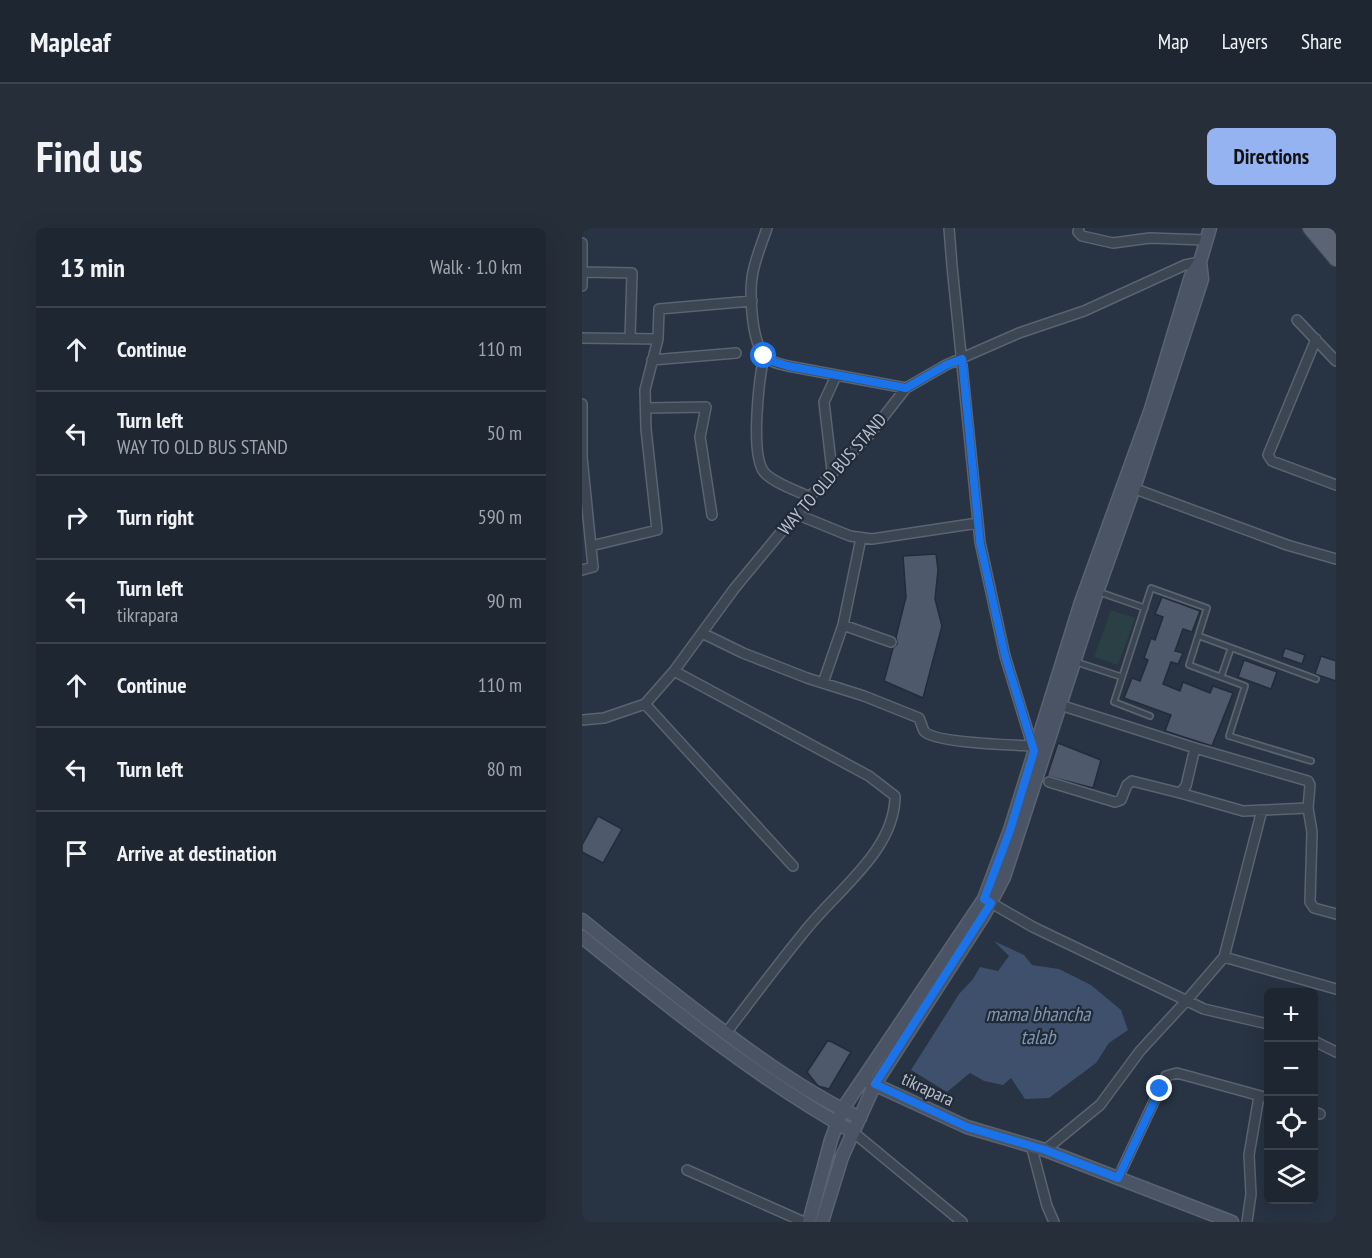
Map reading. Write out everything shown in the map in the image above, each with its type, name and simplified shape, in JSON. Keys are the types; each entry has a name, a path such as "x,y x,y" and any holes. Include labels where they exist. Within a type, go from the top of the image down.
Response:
{"main road":[{"path":"1310,228 1336,259"},
{"path":"1325,228 1336,240"},
{"path":"988,901 1033,749 1130,487 1140,434 1151,409 1191,276 1200,262 1208,234"},
{"path":"809,1222 842,1110 869,1082 1004,877 1074,662 1092,590"},
{"path":"582,920 726,1033 787,1077 828,1104 860,1118"},
{"path":"582,937 723,1049 778,1087 853,1132"},
{"path":"822,1222 842,1157 860,1118 869,1082"},
{"name":"tikrapara","path":"869,1082 967,1127 1045,1150 1232,1222"}],"street":[{"path":"767,228 753,271 751,286 755,333 764,356 759,381 757,446 760,464 766,474 810,497"},
{"path":"702,633 743,653 919,718 924,730 931,735 949,740 1033,749 1005,656 980,543 951,267 949,228"},
{"path":"1079,228 1078,232 1082,236 1113,243 1208,234"},
{"path":"582,243 582,286"},
{"name":"WAY TO OLD BUS STAND","path":"582,720 604,718 645,704 674,671 734,589 832,471 870,434 906,388 946,365 1019,333 1084,311 1185,265 1200,262"},
{"path":"583,273 632,273 630,338"},
{"path":"591,546 657,530 646,429 645,390 658,339 659,309 752,300"},
{"path":"1298,320 1336,361"},
{"path":"582,338 658,339"},
{"path":"1316,339 1268,455 1272,462 1335,482"},
{"path":"652,360 736,354"},
{"path":"764,356 781,364 906,388"},
{"path":"832,471 824,402 836,375"},
{"path":"582,404 582,457 593,567 582,570"},
{"path":"646,408 706,407 700,436 712,515"},
{"path":"1130,487 1287,545 1336,559"},
{"path":"796,514 850,536 872,539 978,523"},
{"path":"823,683 843,625 861,538"},
{"path":"843,625 891,642"},
{"path":"674,671 869,776 895,796 895,812 892,821 860,871 807,928 726,1033"},
{"path":"645,704 793,866"},
{"path":"1060,705 1195,748 1305,779 1310,785 1308,808 1312,832 1310,902 1314,908 1336,914"},
{"path":"1180,792 1186,786 1195,748"},
{"path":"1049,782 1115,802 1121,800 1127,785 1132,781 1180,792 1243,812 1308,808"},
{"path":"1045,1150 1100,1105 1140,1051 1224,957 1262,810"},
{"path":"988,901 1071,945 1214,1012 1264,1023"},
{"path":"1224,957 1336,989"},
{"path":"1316,1042 1336,1052"},
{"path":"1118,1178 1166,1076 1177,1073 1264,1097 1249,1155 1251,1194 1247,1222"},
{"path":"853,1132 962,1222"},
{"path":"1031,1145 1047,1206 1054,1222"},
{"path":"687,1170 804,1222"}],"lane":[{"path":"1150,716 1114,702 1151,588 1207,608 1189,665 1245,686 1229,736 1311,761"},
{"path":"1092,590 1144,608"},
{"path":"1198,636 1316,679"},
{"path":"1221,677 1231,648"},
{"path":"1074,662 1122,677"}],"green space":[{"path":"1111,610 1135,618 1118,665 1094,657"}],"water":[{"name":"mama bhancha talab","path":"994,941 1024,955 1032,965 1059,969 1091,985 1121,1010 1128,1030 1109,1043 1096,1063 1049,1098 1025,1099 1011,1078 1003,1085 984,1081 970,1073 947,1092 911,1070 959,994 973,979 980,967 998,971 1009,956"}],"building":[{"path":"936,554 938,570 935,599 942,626 923,698 884,681 893,648 897,644 896,637 906,597 903,556"},
{"path":"1162,597 1200,611 1192,632 1183,629 1175,651 1183,653 1178,664 1171,662 1163,684 1180,691 1183,682 1210,693 1213,686 1233,693 1212,746 1165,731 1171,715 1124,698 1132,678 1140,681 1148,660 1144,658 1151,638 1155,640 1163,617 1155,614"},
{"path":"1285,648 1305,655 1302,664 1282,657"},
{"path":"1321,656 1336,661 1336,681 1315,674"},
{"path":"1244,660 1277,672 1271,689 1238,677"},
{"path":"1058,743 1101,760 1093,788 1047,776"},
{"path":"598,816 622,829 603,863 582,852 582,845"},
{"path":"828,1040 851,1052 829,1089 818,1086 807,1072"}],"route":[{"path":"764,356 788,366 906,388 946,365 962,359 980,543 1005,656 1034,751 1010,830 984,899 991,903 875,1084 967,1127 1045,1150 1118,1178 1160,1089"}]}
